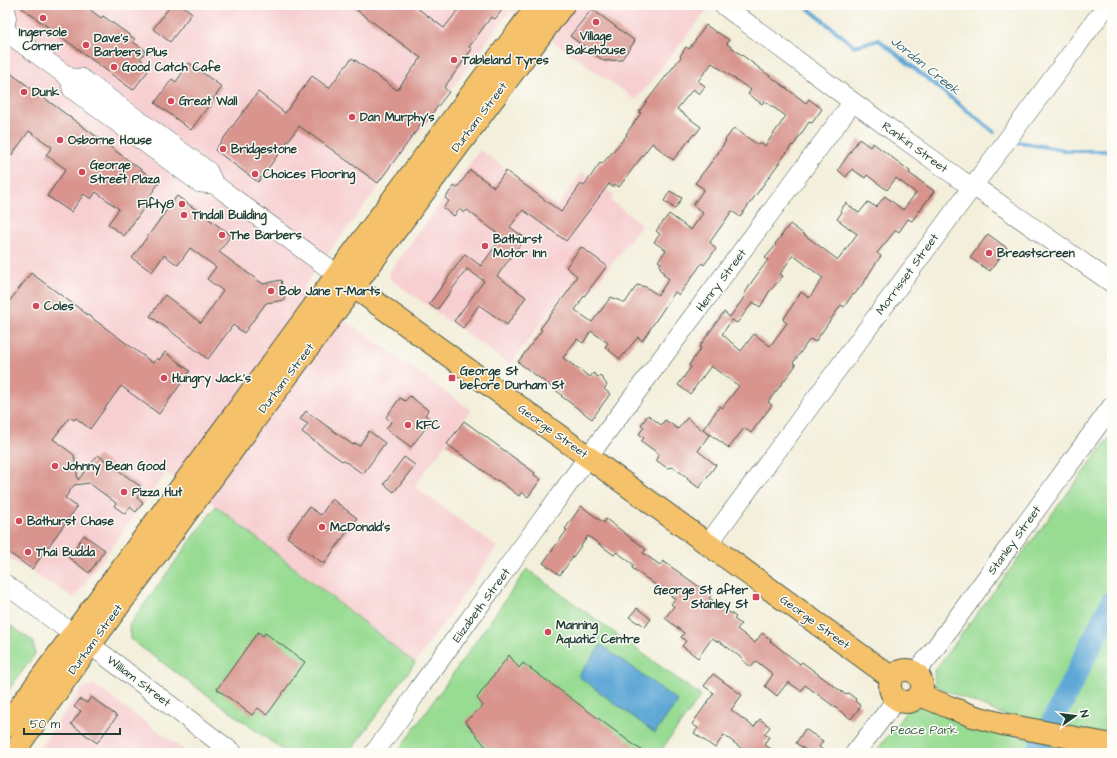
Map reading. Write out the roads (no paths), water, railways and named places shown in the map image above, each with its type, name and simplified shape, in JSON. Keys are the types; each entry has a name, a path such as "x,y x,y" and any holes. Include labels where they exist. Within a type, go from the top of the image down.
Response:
{"main road":[{"name":"Durham Street","path":"13,753 82,640 346,281 390,204 538,5"},
{"name":"Durham Street","path":"346,281 394,231 563,5"},
{"name":"George Street","path":"346,281 892,678"},
{"name":"Durham Street","path":"5,727 82,640"},
{"path":"910,670 916,673 919,676 922,685 920,695 912,701 906,702 897,699 891,692 890,687 892,678 900,671 910,670"},
{"path":"920,695 973,716 1002,724 1103,743"}],"street":[{"name":"Rankin Street","path":"722,5 852,102 961,180 984,193 1112,283"},
{"name":"Morrisset Street","path":"708,544 1107,5"},
{"path":"5,6 7,16 5,26"},
{"name":"George Street","path":"5,31 70,78 81,78 178,149 208,172 214,184 346,281"},
{"name":"Henry Street","path":"588,457 852,102"},
{"name":"Stanley Street","path":"916,673 1112,406"},
{"name":"Elizabeth Street","path":"374,753 402,715 420,687 588,457"},
{"name":"William Street","path":"5,584 104,655 233,753"},
{"path":"855,753 897,699"}],"water":[{"path":"601,645 678,701 655,733 578,676"}],"waterway":[{"name":"Jordan Creek","path":"804,5 854,46 879,40 994,132"},
{"name":"Jordan Creek","path":"1018,142 1069,151 1112,151"},
{"path":"1037,753 1112,602"}],"place":[{"name":"Ingersole Corner","path":"43,18"},
{"name":"Village Bakehouse","path":"596,22"},
{"name":"Dave's Barbers Plus","path":"86,45"},
{"name":"Tableland Tyres","path":"454,60"},
{"name":"Good Catch Cafe","path":"114,67"},
{"name":"Dunk","path":"24,92"},
{"name":"Great Wall","path":"171,101"},
{"name":"Dan Murphy's","path":"352,117"},
{"name":"Osborne House","path":"60,140"},
{"name":"Bridgestone","path":"223,149"},
{"name":"George Street Plaza","path":"82,172"},
{"name":"Choices Flooring","path":"255,174"},
{"name":"Fifty8","path":"182,204"},
{"name":"Tindall Building","path":"184,215"},
{"name":"The Barbers","path":"222,235"},
{"name":"Bathurst Motor Inn","path":"485,246"},
{"name":"Breastscreen","path":"989,253"},
{"name":"Bob Jane T-Marts","path":"271,291"},
{"name":"Coles","path":"36,306"},
{"name":"Hungry Jack's","path":"164,378"},
{"name":"George St before Durham St","path":"452,378"},
{"name":"KFC","path":"408,425"},
{"name":"Johnny Bean Good","path":"55,466"},
{"name":"Pizza Hut","path":"124,492"},
{"name":"Bathurst Chase","path":"19,521"},
{"name":"McDonald's","path":"322,527"},
{"name":"Thai Budda","path":"28,552"},
{"name":"George St after Stanley St","path":"756,597"},
{"name":"Manning Aquatic Centre","path":"548,632"}],"park label":[{"name":"Peace Park","path":"924,730"}]}
